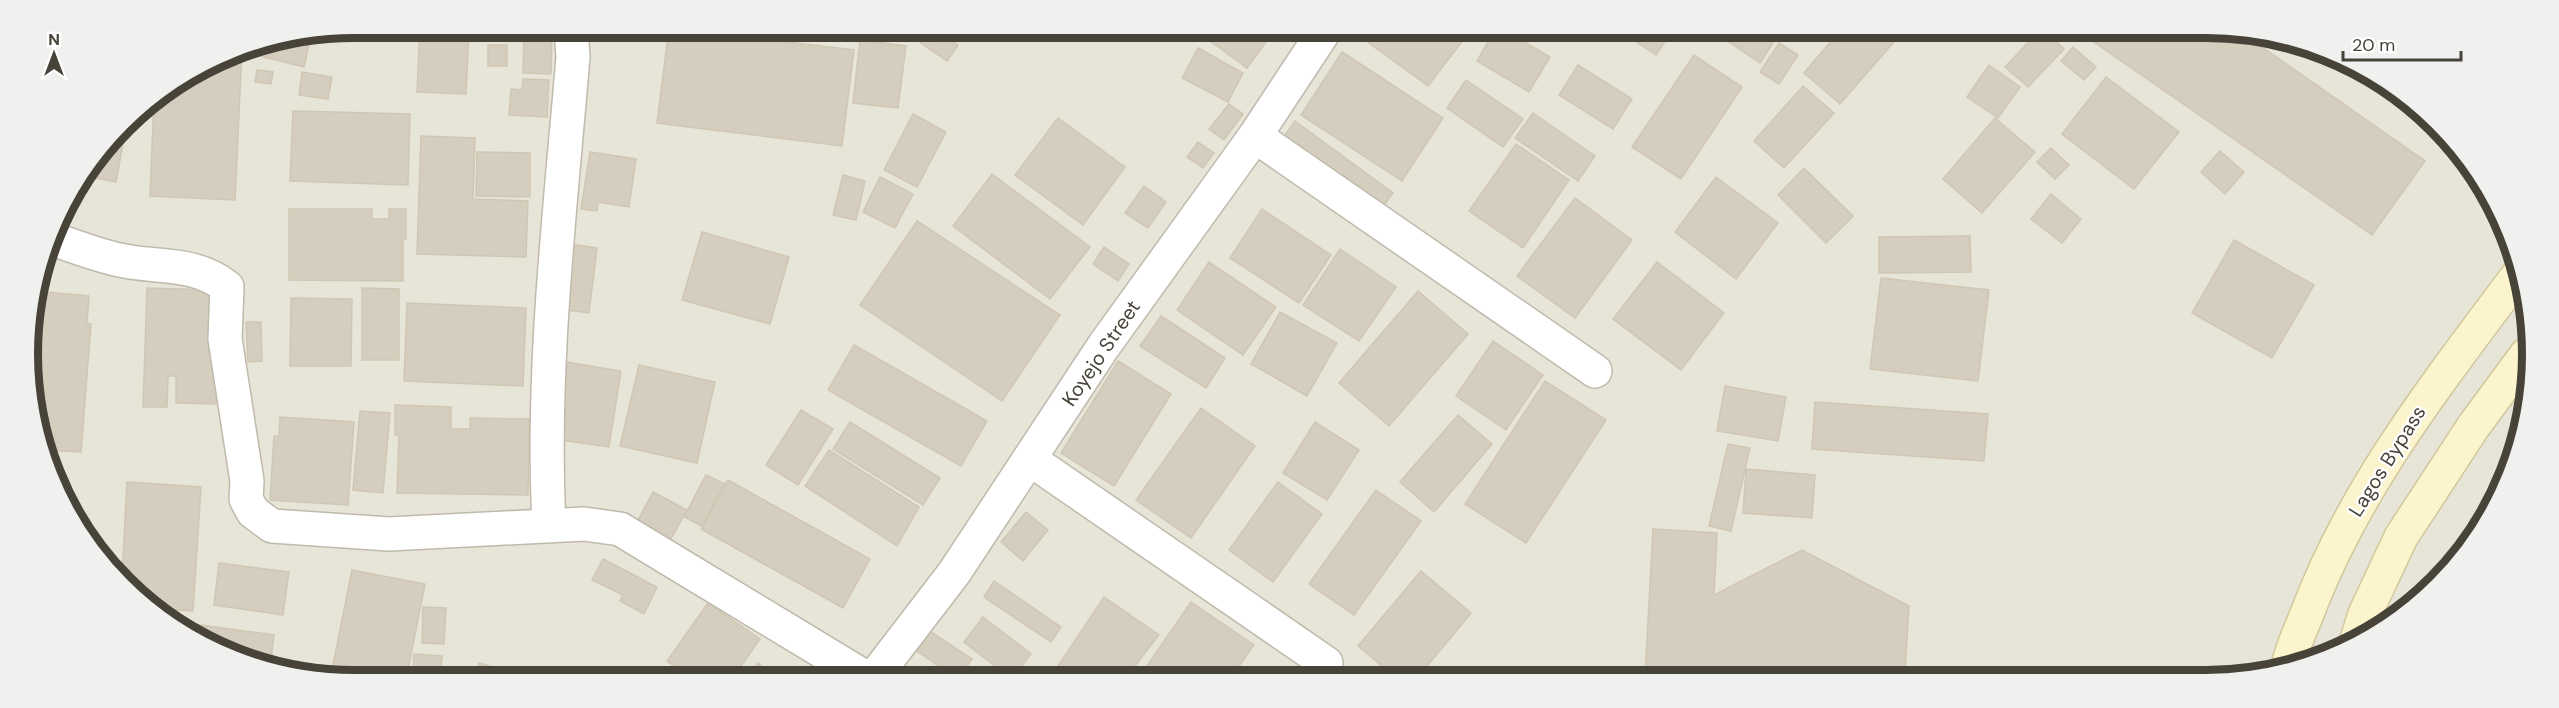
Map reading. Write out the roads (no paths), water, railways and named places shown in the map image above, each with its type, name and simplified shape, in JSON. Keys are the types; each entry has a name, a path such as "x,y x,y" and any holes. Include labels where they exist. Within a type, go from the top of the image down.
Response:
{"main road":[{"name":"Lagos Bypass","path":"2291,659 2316,590 2352,516 2424,401 2513,282"},
{"path":"2360,630 2365,614 2401,537 2473,427 2522,362"}],"street":[{"path":"549,525 546,462 547,390 573,57 572,38"},
{"name":"Koyejo Street","path":"880,670 954,573 1031,460 1102,347 1255,136 1320,38"},
{"path":"1255,136 1595,371"},
{"path":"59,241 117,260 184,268 212,275 227,287 225,339 247,481 246,499 253,512 272,526 389,534 584,524 620,529 853,670"},
{"path":"1031,460 1326,663"}]}
